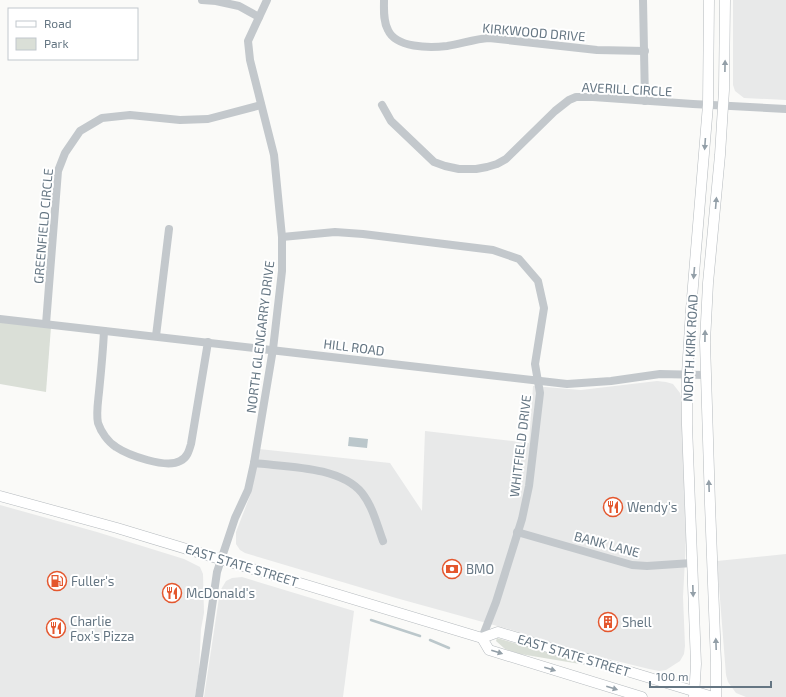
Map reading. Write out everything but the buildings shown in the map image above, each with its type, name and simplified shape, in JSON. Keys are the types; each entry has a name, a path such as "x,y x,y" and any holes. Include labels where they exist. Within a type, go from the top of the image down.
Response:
{"main road":[{"name":"NORTH KIRK ROAD","path":"694,694 696,664 686,425 687,374 708,105 709,0"},
{"name":"NORTH KIRK ROAD","path":"716,697 716,656 705,375 706,312 723,105 725,0"},
{"name":"EAST STATE STREET","path":"0,496 87,519 482,638 498,632 694,694 713,697"},
{"name":"EAST STATE STREET","path":"482,638 489,650 642,697"}],"street":[{"path":"202,0 216,1 239,6 259,17"},
{"name":"NORTH GLENGARRY DRIVE","path":"199,697 220,559 235,518 248,490 254,463 273,349 282,271 282,237 274,155 260,105 250,60 248,41 267,0"},
{"name":"KIRKWOOD DRIVE","path":"384,0 387,30 392,37 406,44 447,46 489,38 597,50 644,50"},
{"path":"643,0 645,101"},
{"name":"AVERILL CIRCLE","path":"382,105 391,121 434,162 459,169 476,169 492,165 506,159 555,111 569,100 576,98 594,97 786,109"},
{"name":"GREENFIELD CIRCLE","path":"46,324 58,171 65,153 80,131 102,118 130,115 180,120 208,119 260,105"},
{"path":"156,336 169,229"},
{"name":"WHITFIELD DRIVE","path":"282,237 335,232 493,250 519,259 538,280 544,308 535,364 540,393 530,480 524,508 496,602 482,638"},
{"name":"HILL ROAD","path":"0,319 273,349 567,384 611,381 646,375 705,375"},
{"path":"104,331 98,423 105,436 115,446 127,453 163,464 172,464 180,461 187,455 191,444 208,342"},
{"path":"254,463 323,471 344,479 361,493 372,510 383,541"},
{"name":"BANK LANE","path":"517,532 632,566 692,563"}],"shaded area":[{"path":"733,0 786,0 786,100 744,98 735,91 733,85"},
{"path":"657,381 673,384 680,393 681,397 686,540 683,597 684,654 680,661 666,670 659,671 649,669 584,653 512,630 396,598 245,553 240,550 236,544 236,532 251,493 259,449 390,463 422,511 425,431 529,443 533,386 581,390"},
{"path":"349,437 368,439 367,448 348,446"},
{"path":"0,505 97,532 184,559 200,567 203,574 204,613 201,629 199,669 195,697 0,697"},
{"path":"786,554 786,697 746,697 736,693 728,682 726,675 717,561"},
{"path":"242,577 354,611 343,697 204,697 220,591 226,581 232,578"}],"green space":[{"path":"0,322 51,327 46,392 0,384"},
{"path":"497,638 586,665 520,654 505,649 496,641"}],"waterway":[{"path":"371,620 420,636"},
{"path":"430,640 449,648"}],"place":[{"name":"Wendy's","path":"613,507"},
{"name":"BMO","path":"452,569"},
{"name":"Fuller's","path":"57,581"},
{"name":"McDonald's","path":"172,593"},
{"name":"Shell","path":"608,622"},
{"name":"Charlie Fox's Pizza","path":"56,628"}]}
